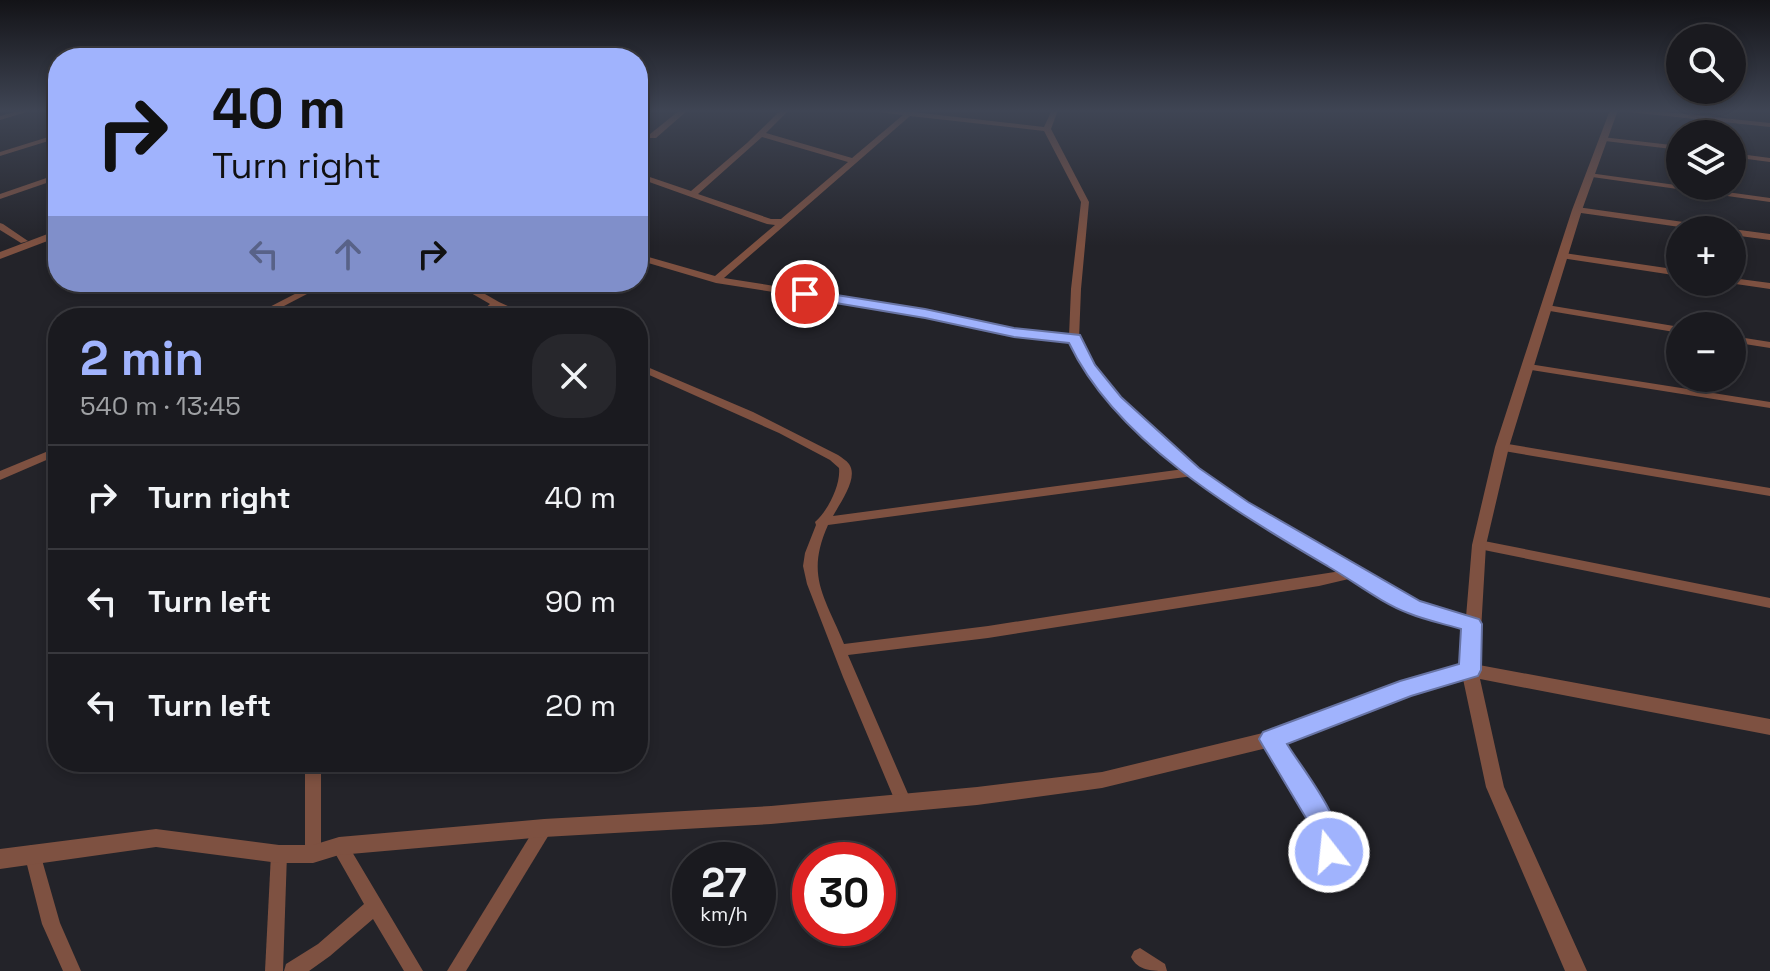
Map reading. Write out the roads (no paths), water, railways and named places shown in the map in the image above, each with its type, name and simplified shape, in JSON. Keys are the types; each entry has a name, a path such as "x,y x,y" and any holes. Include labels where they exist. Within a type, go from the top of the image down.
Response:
{"street":[{"path":"692,195 736,155"},
{"path":"834,155 854,161"},
{"path":"716,280 861,155"},
{"path":"1061,155 1085,202 1074,339 1088,366 1115,401 1193,472 1242,507 1413,607 1472,624"},
{"path":"1576,971 1495,787 1470,670 1479,545 1502,447 1577,210 1599,155"},
{"path":"1746,157 1770,160"},
{"path":"1592,175 1770,200"},
{"path":"648,179 770,222 783,222"},
{"path":"0,197 48,180"},
{"path":"1577,210 1666,223"},
{"path":"0,226 24,241"},
{"path":"0,253 48,233"},
{"path":"0,253 48,234"},
{"path":"1746,234 1770,237"},
{"path":"1564,256 1666,271"},
{"path":"648,260 716,280 925,313 1014,333 1074,339"},
{"path":"1746,283 1770,286"},
{"path":"273,308 305,292"},
{"path":"475,292 506,308"},
{"path":"491,308 496,304"},
{"path":"1547,308 1666,328"},
{"path":"1746,341 1770,345"},
{"path":"1529,367 1770,405"},
{"path":"648,371 789,434 841,461 847,471 848,479 821,522 809,552 811,574 839,650 904,803"},
{"path":"1502,447 1770,492"},
{"path":"0,476 48,455"},
{"path":"821,522 1193,472"},
{"path":"1479,545 1770,603"},
{"path":"839,650 988,632 1355,573"},
{"path":"0,859 156,838 279,854 313,854 339,846 544,828 771,815 1102,780 1271,739 1408,688 1470,670 1770,727"},
{"path":"1271,739 1327,831 1327,881"},
{"path":"313,772 313,854"},
{"path":"456,971 544,828"},
{"path":"339,846 414,971"},
{"path":"32,853 51,924 72,971"},
{"path":"274,971 279,854"},
{"path":"293,971 324,950 374,907"},
{"path":"1140,957 1158,971"}]}
